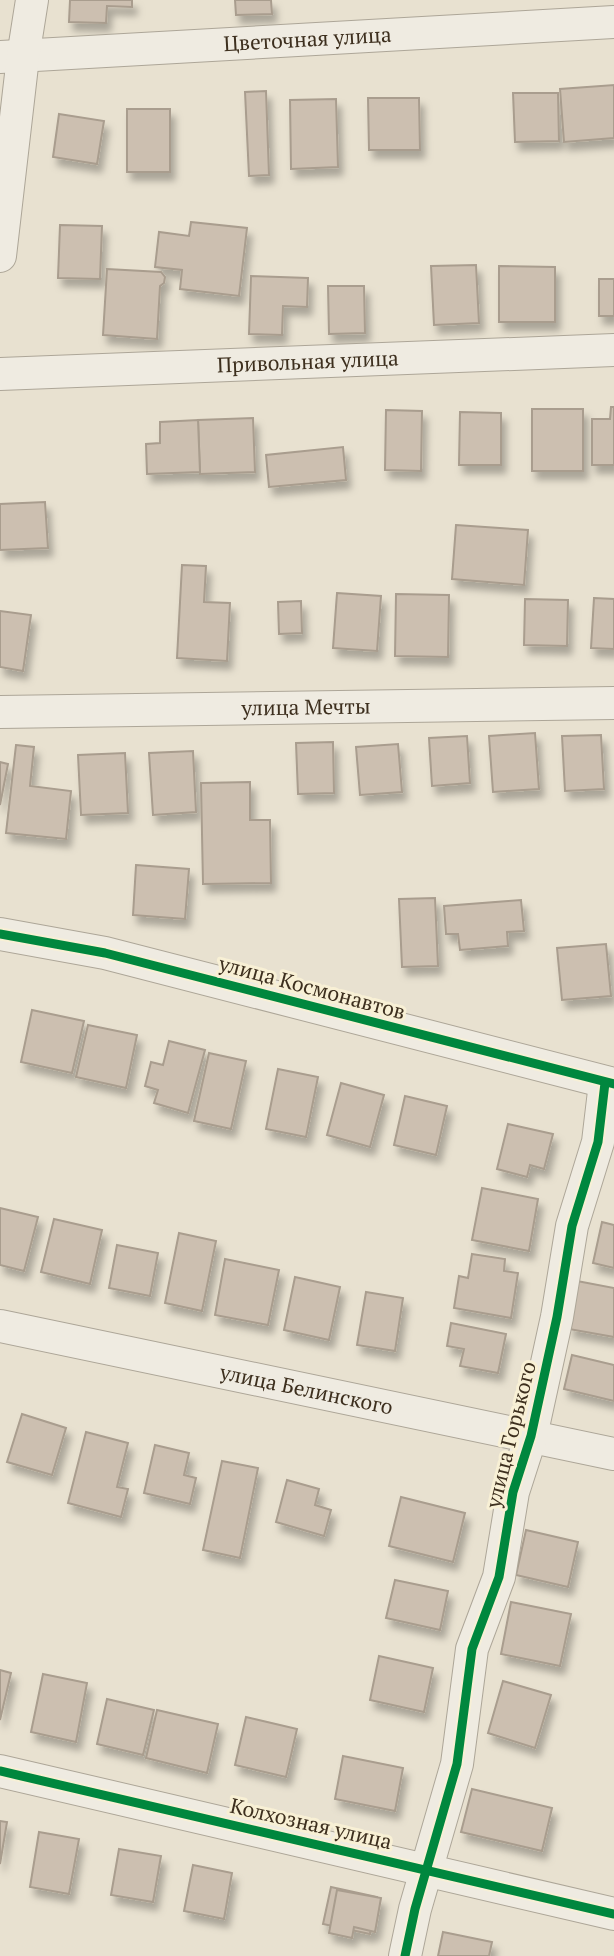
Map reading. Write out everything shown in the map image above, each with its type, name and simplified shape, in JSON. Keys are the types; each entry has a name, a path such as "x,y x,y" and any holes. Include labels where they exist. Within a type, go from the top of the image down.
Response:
{"street":[{"path":"0,256 11,57 32,0"},
{"name":"Цветочная улица","path":"11,57 614,22"},
{"name":"Привольная улица","path":"0,374 614,350"},
{"name":"улица Мечты","path":"0,712 614,703"},
{"name":"улица Космонавтов","path":"0,934 105,953 610,1083"},
{"name":"улица Горького","path":"405,1956 457,1764 472,1650 499,1577 513,1492 531,1436 557,1317 572,1226 598,1143 610,1083"},
{"name":"улица Белинского","path":"0,1326 614,1454"},
{"name":"Колхозная улица","path":"0,1771 614,1914"}],"building":[{"path":"70,0 132,0 132,7 107,6 106,23 69,22"},
{"path":"235,0 271,0 272,14 236,15"},
{"path":"614,85 614,138 564,142 560,89"},
{"path":"266,91 269,175 249,176 245,92"},
{"path":"513,93 558,93 559,141 515,142"},
{"path":"368,98 419,98 420,150 369,150"},
{"path":"336,99 338,167 291,169 290,100"},
{"path":"127,109 170,109 170,172 127,172"},
{"path":"59,114 104,121 97,164 53,157"},
{"path":"191,222 247,228 239,296 180,289 182,270 155,267 159,232 189,236"},
{"path":"60,225 102,226 100,279 58,278"},
{"path":"476,265 479,323 434,325 431,266"},
{"path":"499,266 555,267 555,322 499,322"},
{"path":"107,269 161,272 165,277 160,286 157,339 103,335"},
{"path":"251,276 308,278 307,307 283,306 282,335 249,334"},
{"path":"599,279 614,279 614,316 599,316"},
{"path":"328,286 364,286 365,333 329,334"},
{"path":"611,407 614,407 614,465 592,465 592,419 610,419"},
{"path":"532,409 583,409 583,471 532,471"},
{"path":"386,410 422,411 421,471 385,470"},
{"path":"460,412 501,413 501,465 459,465"},
{"path":"253,418 255,472 200,474 198,420"},
{"path":"198,420 200,472 147,474 146,444 160,443 160,422"},
{"path":"343,447 346,480 269,487 266,455"},
{"path":"45,502 48,548 0,550 0,504"},
{"path":"456,525 528,530 524,585 452,579"},
{"path":"182,565 206,566 204,602 230,603 227,661 177,658"},
{"path":"337,593 381,596 377,651 333,648"},
{"path":"396,594 449,595 448,657 395,656"},
{"path":"594,598 614,599 614,649 591,648"},
{"path":"525,599 568,600 567,646 524,645"},
{"path":"301,601 302,633 279,634 278,602"},
{"path":"0,611 31,615 23,671 0,667"},
{"path":"535,733 539,789 493,792 489,736"},
{"path":"601,735 604,789 565,791 562,736"},
{"path":"467,736 470,783 432,786 429,738"},
{"path":"333,742 334,793 298,794 296,743"},
{"path":"398,744 402,792 360,795 356,747"},
{"path":"16,745 34,747 30,786 71,791 66,839 6,833"},
{"path":"193,751 196,812 153,815 149,753"},
{"path":"125,753 128,813 81,815 78,755"},
{"path":"0,762 8,764 0,805"},
{"path":"250,782 250,820 270,820 271,883 203,884 201,783"},
{"path":"136,865 189,869 185,919 133,915"},
{"path":"435,898 438,966 402,967 399,899"},
{"path":"521,900 524,931 507,932 508,946 460,950 458,934 446,934 444,906"},
{"path":"606,944 611,996 562,1000 557,948"},
{"path":"32,1010 84,1021 72,1073 21,1062"},
{"path":"88,1025 137,1035 126,1088 76,1077"},
{"path":"169,1041 205,1050 188,1113 154,1103 158,1090 145,1086 151,1062 163,1065"},
{"path":"209,1053 246,1061 231,1129 194,1121"},
{"path":"278,1069 318,1077 306,1137 266,1129"},
{"path":"341,1083 384,1095 370,1147 327,1135"},
{"path":"405,1096 447,1106 436,1155 394,1145"},
{"path":"508,1124 553,1134 544,1169 530,1165 527,1177 497,1169"},
{"path":"482,1188 538,1199 529,1251 472,1240"},
{"path":"0,1208 38,1217 24,1271 0,1265"},
{"path":"54,1219 102,1230 90,1284 41,1272"},
{"path":"602,1222 614,1225 614,1268 593,1263"},
{"path":"179,1233 216,1241 202,1311 165,1303"},
{"path":"117,1245 158,1253 150,1296 109,1288"},
{"path":"472,1254 505,1259 504,1271 518,1273 511,1318 454,1308 459,1276 468,1278"},
{"path":"225,1259 279,1270 268,1325 215,1315"},
{"path":"295,1277 340,1287 329,1340 284,1330"},
{"path":"577,1281 614,1288 614,1337 569,1329"},
{"path":"366,1292 403,1298 395,1351 357,1345"},
{"path":"451,1323 506,1334 498,1373 460,1366 464,1349 447,1346"},
{"path":"572,1355 614,1365 614,1401 564,1389"},
{"path":"22,1414 66,1428 52,1475 7,1462"},
{"path":"86,1432 128,1443 117,1487 128,1489 121,1517 68,1503"},
{"path":"155,1445 189,1453 184,1475 196,1478 190,1504 144,1493"},
{"path":"222,1461 258,1468 240,1558 203,1550"},
{"path":"287,1480 319,1489 315,1505 331,1510 324,1536 276,1522"},
{"path":"401,1497 465,1513 453,1562 389,1546"},
{"path":"526,1530 578,1542 568,1587 516,1575"},
{"path":"395,1580 448,1591 440,1630 386,1618"},
{"path":"511,1602 571,1614 560,1666 501,1654"},
{"path":"379,1656 433,1668 424,1712 370,1700"},
{"path":"0,1670 11,1673 0,1720"},
{"path":"43,1674 87,1683 76,1742 31,1732"},
{"path":"503,1681 551,1695 535,1748 488,1733"},
{"path":"107,1699 154,1710 143,1755 97,1744"},
{"path":"157,1710 218,1724 207,1773 146,1758"},
{"path":"246,1717 297,1729 286,1777 235,1765"},
{"path":"343,1756 403,1768 395,1811 335,1799"},
{"path":"472,1789 552,1808 542,1851 461,1832"},
{"path":"0,1821 7,1822 0,1864"},
{"path":"39,1832 79,1839 69,1894 30,1887"},
{"path":"119,1849 161,1856 153,1902 111,1895"},
{"path":"193,1865 232,1873 224,1919 184,1911"},
{"path":"331,1887 377,1897 370,1934 323,1924"},
{"path":"337,1890 381,1898 375,1932 354,1927 352,1938 329,1933"},
{"path":"443,1932 492,1942 489,1956 438,1956"}],"cycle path":[{"path":"0,934 105,953 614,1084"},
{"path":"405,1956 415,1909 457,1764 472,1649 499,1577 513,1492 531,1436 557,1317 572,1226 598,1142 605,1083"},
{"path":"0,1771 614,1914"}]}
